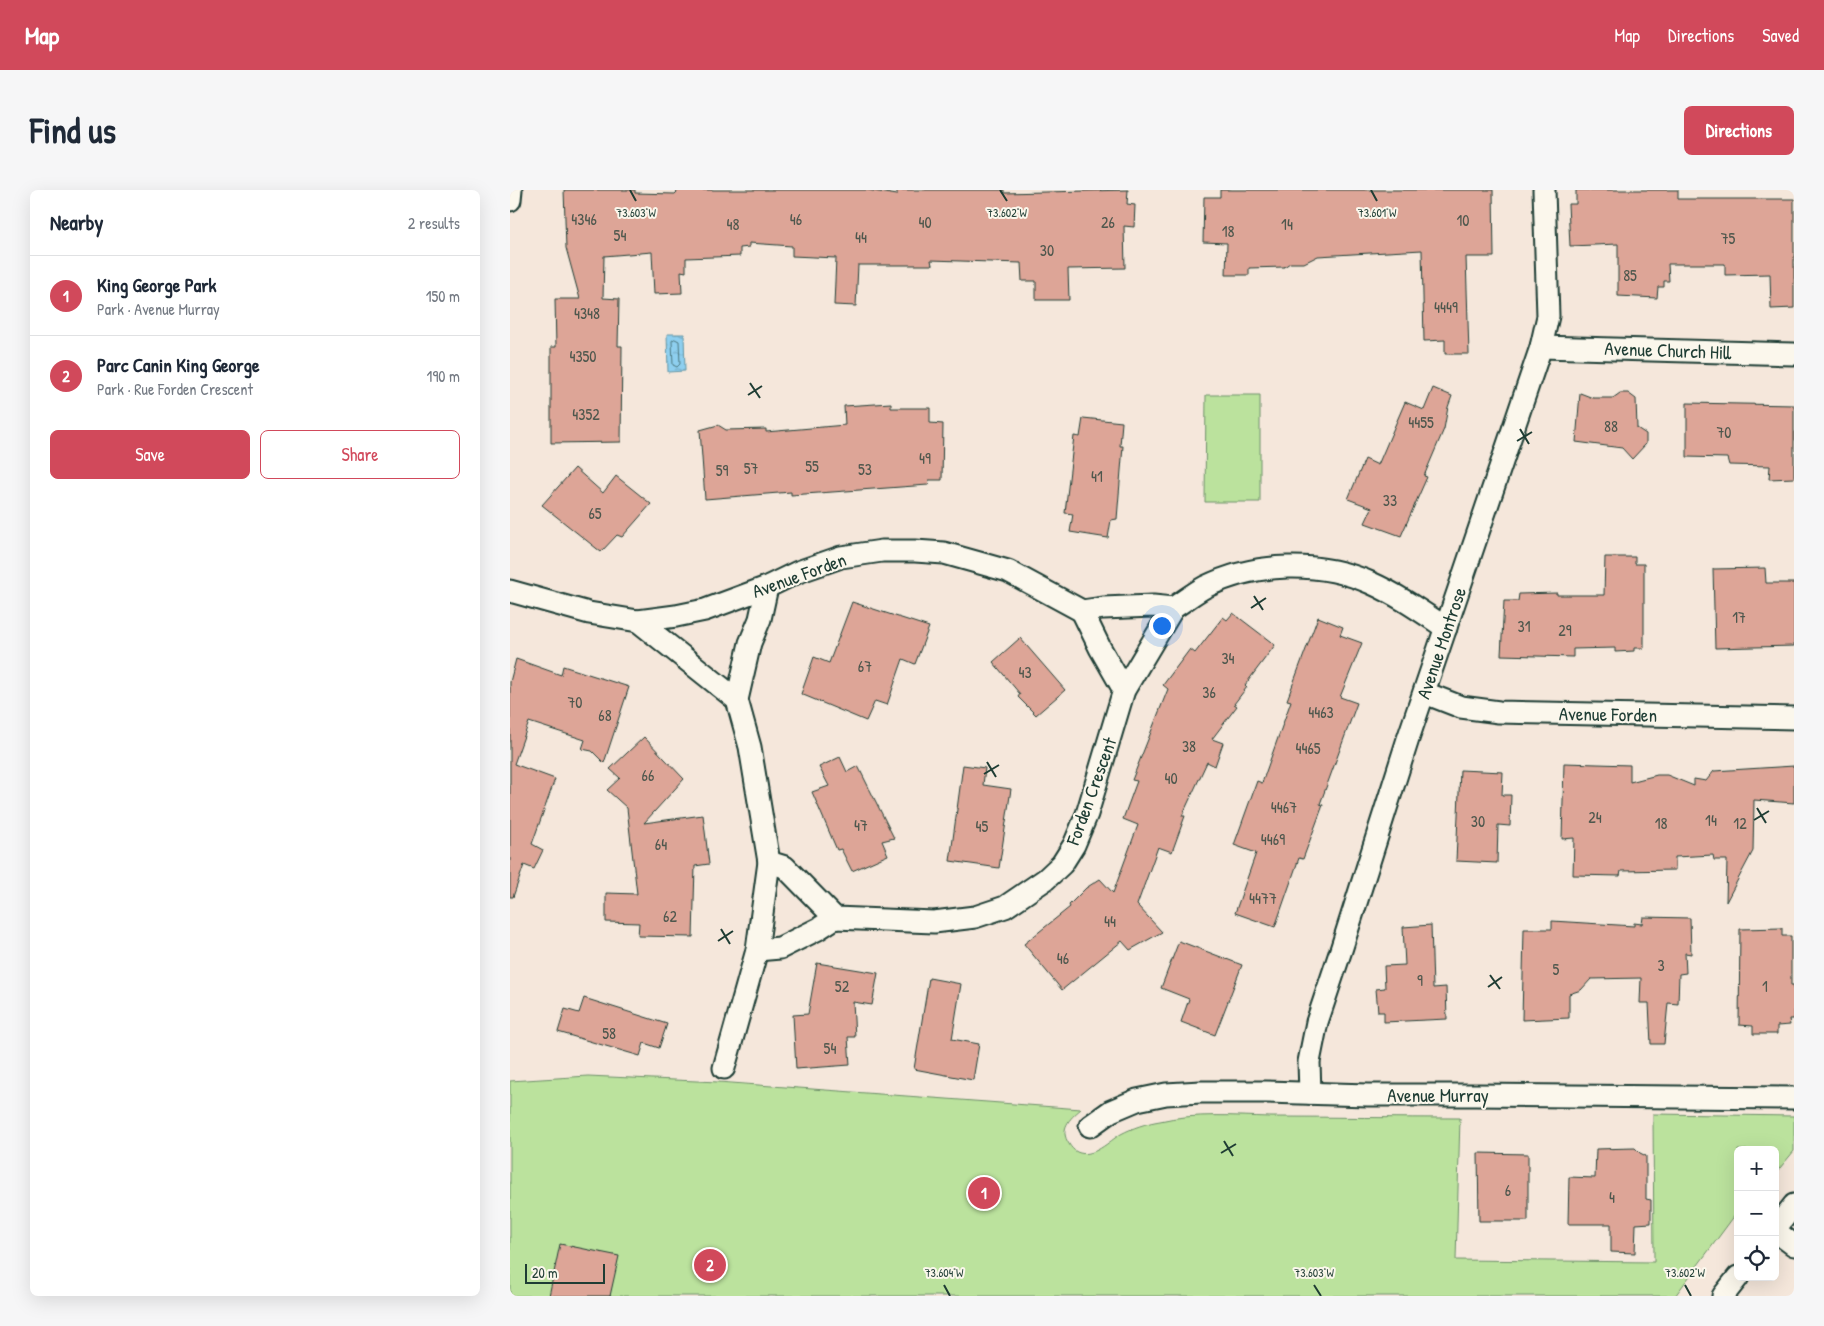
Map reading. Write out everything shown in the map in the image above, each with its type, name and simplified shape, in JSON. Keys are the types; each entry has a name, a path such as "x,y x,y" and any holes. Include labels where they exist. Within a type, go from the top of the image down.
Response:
{"street":[{"path":"510,200 511,190"},
{"name":"Avenue Montrose","path":"1310,1093 1309,1062 1317,1022 1408,739 1541,347 1548,316 1544,190"},
{"name":"Avenue Church Hill","path":"1541,347 1571,346 1794,354"},
{"name":"Avenue Forden","path":"510,590 589,613 638,621 705,610 767,587 798,572 841,557 882,551 915,551 944,554 1008,571 1082,611"},
{"path":"1124,690 1082,611 1103,608 1153,606 1173,608 1204,588 1245,573 1280,568 1320,568 1343,573 1370,582 1395,595 1446,628"},
{"path":"724,1068 757,950 769,862 750,747 737,700 750,643 760,619 767,587"},
{"name":"Forden Crescent","path":"835,918 934,922 976,917 1005,907 1046,879 1062,864 1074,845 1084,822 1124,690 1173,608"},
{"path":"638,621 737,700"},
{"name":"Avenue Forden","path":"1425,693 1461,707 1500,712 1794,718"},
{"path":"757,950 780,948 818,929 835,918 785,867 769,862"},
{"name":"Avenue Murray","path":"1090,1126 1111,1111 1137,1100 1166,1094 1266,1092 1368,1096 1485,1095 1794,1098"},
{"path":"1779,1225 1794,1205"},
{"path":"1779,1233 1794,1245"},
{"path":"1723,1296 1735,1281"}],"green space":[{"path":"1206,395 1260,395 1260,502 1205,502"},
{"path":"588,1076 718,1082 1081,1109 1069,1121 1065,1134 1072,1148 1083,1154 1095,1151 1121,1134 1140,1126 1173,1118 1215,1116 1460,1118 1456,1260 1654,1262 1653,1114 1794,1116 1794,1151 1779,1169 1779,1146 1734,1146 1734,1216 1675,1296 510,1296 510,1081"}],"water":[{"path":"667,334 684,334 685,371 668,372"}],"building":[{"path":"564,190 635,190 635,193 675,194 679,190 867,190 897,195 897,190 1004,190 1004,193 1128,190 1127,204 1135,205 1134,227 1124,226 1125,268 1068,269 1069,300 1036,300 1036,281 1022,281 1021,263 931,260 932,265 858,265 856,306 834,305 836,258 792,256 792,246 749,243 749,247 740,248 740,256 686,258 686,272 681,271 682,293 654,294 652,252 604,256 603,298 619,299 618,346 622,346 621,442 551,443 551,347 556,347 555,299 580,299 566,248"},
{"path":"1220,190 1493,190 1494,257 1466,257 1469,354 1445,354 1445,340 1424,341 1422,250 1318,256 1304,263 1290,263 1284,267 1249,268 1249,275 1226,275 1227,243 1203,242 1204,197 1220,197"},
{"path":"1576,190 1678,190 1678,199 1794,199 1794,308 1771,309 1770,274 1725,275 1725,264 1668,264 1669,281 1664,281 1664,287 1658,287 1657,298 1618,296 1618,244 1570,246 1568,204 1576,204"},
{"path":"1433,388 1452,396 1444,429 1424,476 1427,477 1401,536 1365,523 1372,508 1348,499 1365,459 1378,465 1405,402 1424,410"},
{"path":"1580,393 1593,398 1613,398 1620,393 1628,393 1636,399 1637,428 1646,434 1646,444 1632,459 1622,448 1576,442"},
{"path":"891,403 891,408 930,408 930,423 943,424 942,480 929,480 928,485 791,495 791,492 705,499 700,430 718,425 726,430 766,429 766,432 845,425 844,406"},
{"path":"1687,403 1794,405 1794,478 1769,479 1770,466 1729,465 1727,458 1687,457"},
{"path":"1083,418 1122,422 1120,446 1123,446 1117,519 1111,520 1108,538 1070,532 1073,514 1065,513 1074,436 1080,437"},
{"path":"575,468 603,493 616,476 651,504 622,537 617,535 601,552 542,505"},
{"path":"1605,557 1635,557 1635,564 1644,564 1644,648 1634,648 1634,651 1615,652 1615,648 1573,649 1573,657 1501,655 1504,601 1518,601 1519,594 1604,595"},
{"path":"1765,568 1766,583 1794,583 1794,646 1715,648 1713,569"},
{"path":"852,602 929,627 915,664 903,659 887,705 875,701 866,721 801,694 814,657 829,663"},
{"path":"1233,613 1275,645 1245,685 1247,687 1234,704 1237,706 1212,739 1223,743 1215,766 1207,762 1182,816 1185,816 1172,852 1158,847 1137,905 1162,932 1130,950 1122,941 1062,990 1024,944 1070,907 1069,905 1086,888 1100,879 1113,893 1138,825 1123,819 1137,781 1132,780 1168,689 1163,685 1190,649 1195,653 1223,617 1227,620"},
{"path":"1318,617 1343,627 1340,635 1362,643 1340,697 1357,703 1320,804 1323,805 1303,859 1299,858 1275,927 1235,913 1256,853 1234,845 1257,781 1262,783 1291,701 1287,700"},
{"path":"1020,638 1065,690 1036,715 1018,697 1020,694 993,662"},
{"path":"516,659 561,675 563,666 629,687 604,763 592,751 582,749 585,740 529,722 514,764 555,779 532,844 543,850 534,869 524,865 513,897 510,897 510,682"},
{"path":"644,737 684,779 644,823 703,815 709,864 695,866 693,937 638,936 639,923 606,922 606,893 637,894 627,808 607,790 620,778 610,769"},
{"path":"840,757 847,772 858,766 894,838 882,841 888,855 852,871 841,849 837,850 812,792 829,786 819,767"},
{"path":"1564,763 1630,765 1630,782 1657,775 1667,775 1694,786 1694,779 1706,781 1714,771 1794,766 1794,803 1754,800 1753,851 1726,902 1727,860 1714,860 1713,855 1675,857 1675,870 1621,871 1620,876 1573,875 1574,838 1562,839"},
{"path":"963,765 985,768 983,785 1011,789 999,868 950,861"},
{"path":"1460,770 1503,772 1502,795 1511,795 1510,826 1498,825 1497,863 1456,861"},
{"path":"1643,917 1690,918 1691,954 1685,953 1686,973 1679,974 1678,1004 1668,1003 1664,1044 1651,1044 1649,1003 1640,1003 1641,978 1591,979 1581,990 1569,994 1569,1018 1522,1020 1524,929 1552,929 1552,921 1634,926 1634,923 1642,924"},
{"path":"1431,925 1433,988 1446,987 1447,1019 1384,1022 1384,1012 1378,1012 1376,989 1385,988 1384,966 1405,965 1403,927"},
{"path":"1782,928 1782,936 1791,936 1791,985 1794,985 1794,1019 1789,1019 1790,1025 1777,1026 1777,1034 1753,1034 1753,1026 1739,1025 1740,929"},
{"path":"1179,941 1242,965 1215,1035 1181,1022 1189,999 1161,988"},
{"path":"817,963 878,973 872,1005 853,1002 855,1037 848,1037 850,1065 796,1069 793,1015 808,1014"},
{"path":"929,978 961,984 952,1039 979,1044 973,1080 914,1069"},
{"path":"584,998 667,1024 659,1048 644,1043 640,1056 558,1032 565,1009 579,1013"},
{"path":"1635,1148 1646,1156 1646,1199 1651,1200 1651,1223 1636,1224 1635,1253 1611,1252 1611,1224 1568,1224 1569,1177 1595,1178 1596,1149"},
{"path":"1478,1153 1528,1154 1528,1221 1479,1221"},
{"path":"560,1244 619,1256 610,1296 549,1296"}],"place":[{"name":"King George Park","path":"984,1193"},
{"name":"Parc Canin King George","path":"710,1265"}]}
